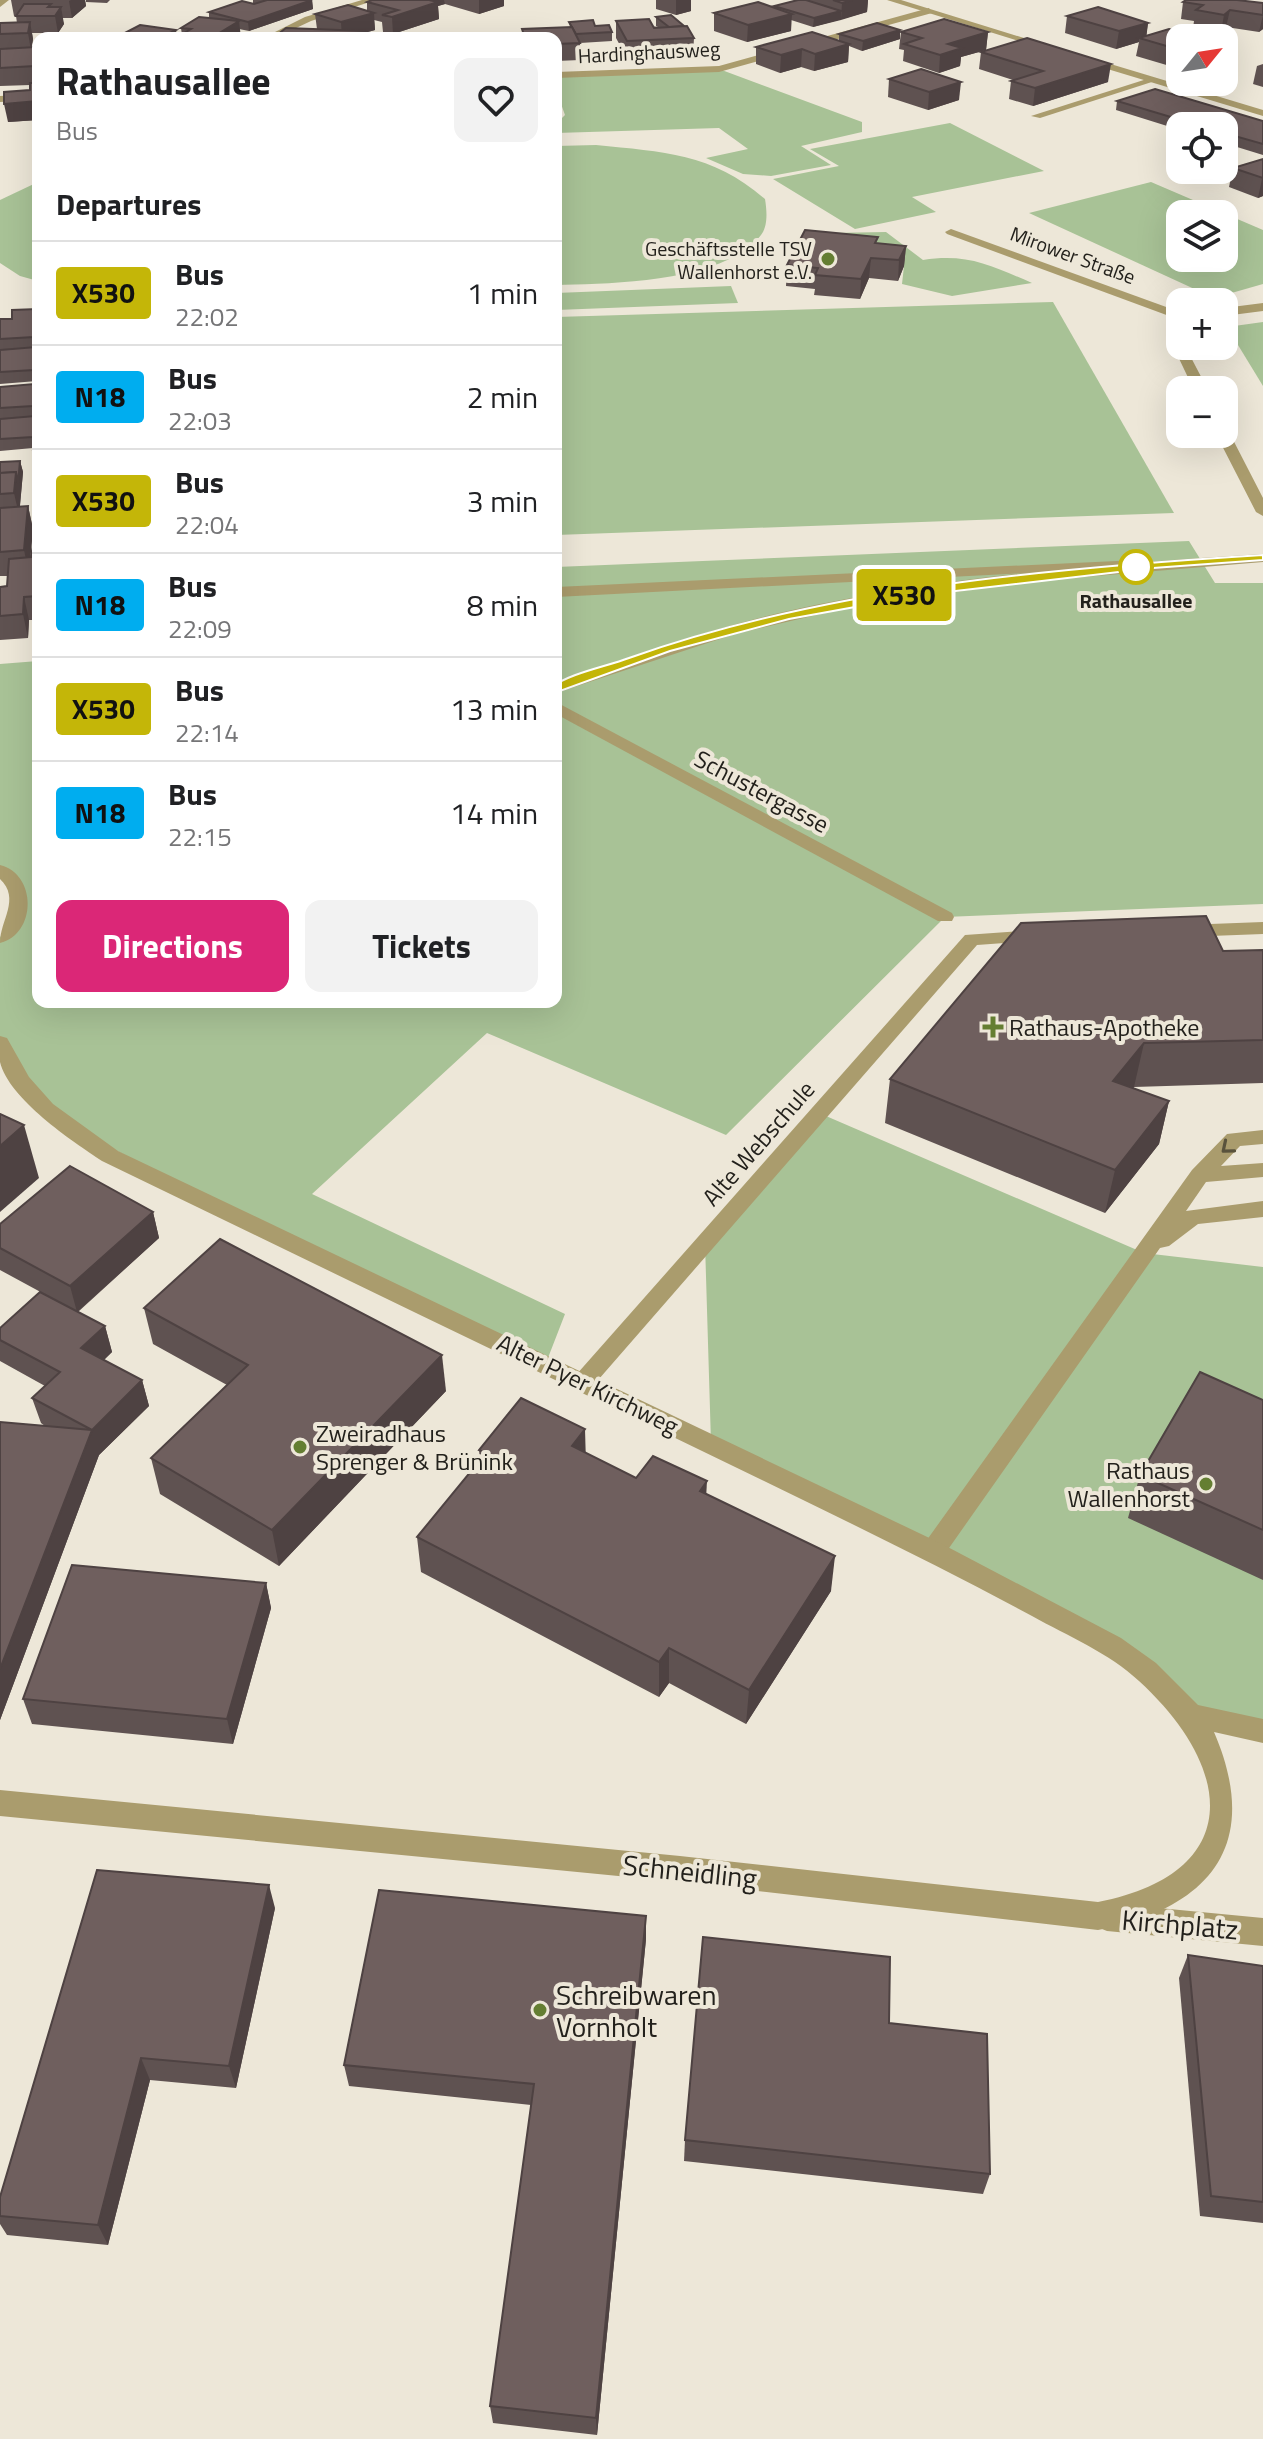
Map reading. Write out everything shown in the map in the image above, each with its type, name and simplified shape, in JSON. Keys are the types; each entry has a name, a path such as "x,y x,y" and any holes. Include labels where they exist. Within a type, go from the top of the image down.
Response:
{"street":[{"path":"0,4 5,0"},
{"path":"281,32 308,19 372,0"},
{"path":"891,0 1063,52"},
{"name":"Hardinghausweg","path":"562,75 719,69 929,11"},
{"path":"1078,57 1263,113"},
{"path":"1036,116 1153,80"},
{"path":"0,99 32,97"},
{"name":"Mirower Straße","path":"951,232 1166,311"},
{"path":"1238,310 1263,307"},
{"path":"1230,448 1263,512"},
{"path":"562,592 1263,558"},
{"path":"562,686 666,649 802,613 921,592 1153,565 1263,558"},
{"name":"Schustergasse","path":"562,710 945,917"},
{"path":"0,870 10,876 30,900 0,937"},
{"path":"1171,932 1263,928"},
{"name":"Alte Webschule","path":"584,1381 972,939 1064,935"},
{"name":"Alter Pyer Kirchweg","path":"0,1043 16,1076 52,1117 110,1156 933,1551 1112,1646 1147,1671 1190,1715"},
{"path":"933,1551 1200,1175 1234,1139 1263,1137"},
{"path":"1200,1175 1263,1170"},
{"path":"1144,1253 1192,1217 1263,1209"},
{"path":"1190,1715 1263,1731"},
{"name":"Schneidling","path":"0,1803 680,1869 1098,1916 1138,1908 1187,1883 1221,1838 1225,1802 1217,1765 1190,1715"},
{"name":"Kirchplatz","path":"1098,1916 1263,1932"}],"green space":[{"path":"719,69 862,122 862,132 801,146 831,165 771,176 743,174 706,158 748,149 719,128 562,133 562,118 565,115 562,75"},
{"path":"950,123 1044,171 912,197 936,212 855,229 773,179 839,166 810,149"},
{"path":"596,145 665,153 706,164 726,172 765,199 765,227 744,251 695,271 635,281 562,285 562,146"},
{"path":"1151,182 1193,200 1166,200 1166,272 1238,272 1238,219 1263,230 1263,284 1238,291 1238,288 1192,288 1029,213"},
{"path":"32,185 32,279 20,276 0,263 0,200"},
{"path":"886,232 923,260 967,260 992,266 1032,283 952,296 902,284 904,266 830,233"},
{"path":"731,286 738,303 562,310 562,293"},
{"path":"1053,302 1174,513 562,535 562,317"},
{"path":"1263,322 1263,386 1238,345 1238,325"},
{"path":"1189,541 1215,583 1263,583 1263,904 945,917 726,1135 487,1033 312,1194 565,1314 546,1363 301,1247 52,1117 0,1043 0,937 13,926 19,914 0,870 0,664 32,661 32,1008 562,1008 562,567"},
{"path":"819,1113 1144,1253 1263,1267 1263,1723 1190,1715 1147,1671 711,1443 705,1243"}],"building":[{"path":"267,0 312,0 248,22 209,12 242,1 254,4"},
{"path":"798,0 841,11 814,18 774,6"},
{"path":"367,2 438,2 392,17 382,15 398,10"},
{"path":"758,2 792,14 748,25 714,13"},
{"path":"1183,2 1263,3 1263,15 1230,10 1224,15 1196,10 1203,5"},
{"path":"24,4 61,7 55,16 16,16"},
{"path":"348,5 374,13 341,22 315,14"},
{"path":"1098,7 1148,23 1119,31 1067,16"},
{"path":"671,15 684,26 669,27 656,17"},
{"path":"199,17 239,21 221,32 186,32 191,29 181,28"},
{"path":"649,19 654,28 687,26 694,38 627,41 616,21"},
{"path":"944,19 988,32 948,44 962,48 940,55 904,44 922,38 901,32"},
{"path":"593,20 595,26 609,25 612,32 576,34 569,22"},
{"path":"30,22 28,33 0,34 0,23"},
{"path":"877,23 900,30 863,41 839,34"},
{"path":"140,25 176,30 172,32 127,32"},
{"path":"572,27 580,43 562,44 562,32 523,32 522,29"},
{"path":"286,28 364,31 363,32 281,32"},
{"path":"1166,30 1166,46 1139,38"},
{"path":"812,32 849,44 815,54 802,49 781,55 756,47"},
{"path":"1027,38 1111,64 1035,88 1011,81 1043,71 981,52"},
{"path":"32,47 32,66 0,68 0,49"},
{"path":"921,69 961,82 929,92 889,79"},
{"path":"32,83 32,101 4,104 4,92 30,90"},
{"path":"1155,89 1166,92 1166,96 1179,96 1233,112 1166,112 1166,116 1117,101"},
{"path":"1238,114 1263,121 1263,144 1238,137"},
{"path":"1263,159 1263,178 1238,170 1238,166"},
{"path":"805,230 878,237 875,243 906,246 899,260 871,258 861,279 815,275 818,268 787,265"},
{"path":"32,309 32,337 0,339 0,319 12,319 12,310"},
{"path":"32,347 32,370 0,372 0,350"},
{"path":"32,384 32,406 0,408 0,387"},
{"path":"32,416 32,437 0,439 0,419"},
{"path":"20,461 18,483 16,472 0,473 0,462"},
{"path":"16,472 14,493 0,494 0,473"},
{"path":"28,506 24,550 0,552 0,508"},
{"path":"32,551 32,596 24,597 23,614 0,616 0,587 7,586 9,559 31,557"},
{"path":"1206,916 1223,951 1263,950 1263,1040 1144,1043 1113,1081 1169,1101 1115,1170 890,1079 1021,923"},
{"path":"0,1114 24,1125 0,1146"},
{"path":"70,1166 153,1212 70,1286 0,1248 0,1224"},
{"name":"Zweiradhaus Sprenger & Brünink","path":"220,1239 442,1355 272,1530 151,1458 248,1365 144,1308"},
{"path":"40,1292 105,1326 81,1348 142,1380 92,1430 32,1398 60,1372 0,1340 0,1328"},
{"path":"1200,1372 1263,1400 1263,1530 1140,1475"},
{"path":"521,1398 585,1429 572,1446 636,1478 653,1456 707,1481 700,1491 835,1556 749,1690 669,1648 659,1662 417,1537 486,1453 479,1450"},
{"path":"0,1422 92,1430 0,1669"},
{"path":"72,1565 266,1583 227,1719 23,1699"},
{"path":"97,1870 269,1885 229,2066 141,2058 98,2225 0,2216 0,2197"},
{"path":"379,1890 646,1916 596,2418 490,2406 534,2084 344,2065"},
{"path":"703,1937 890,1957 889,2023 987,2034 990,2174 685,2140"},
{"path":"1188,1955 1263,1966 1263,2202 1211,2196"}],"bus line":[{"name":"X530","path":"562,686 666,649 788,616 921,592 1153,565 1263,558"}],"place":[{"name":"Geschäftsstelle TSV Wallenhorst e.V.","path":"828,259"},
{"name":"Rathausallee","path":"1136,567"},
{"name":"Rathaus-Apotheke","path":"993,1027"},
{"name":"Zweiradhaus Sprenger & Brünink","path":"300,1447"},
{"name":"Rathaus Wallenhorst","path":"1206,1484"},
{"name":"Schreibwaren Vornholt","path":"540,2010"}]}
